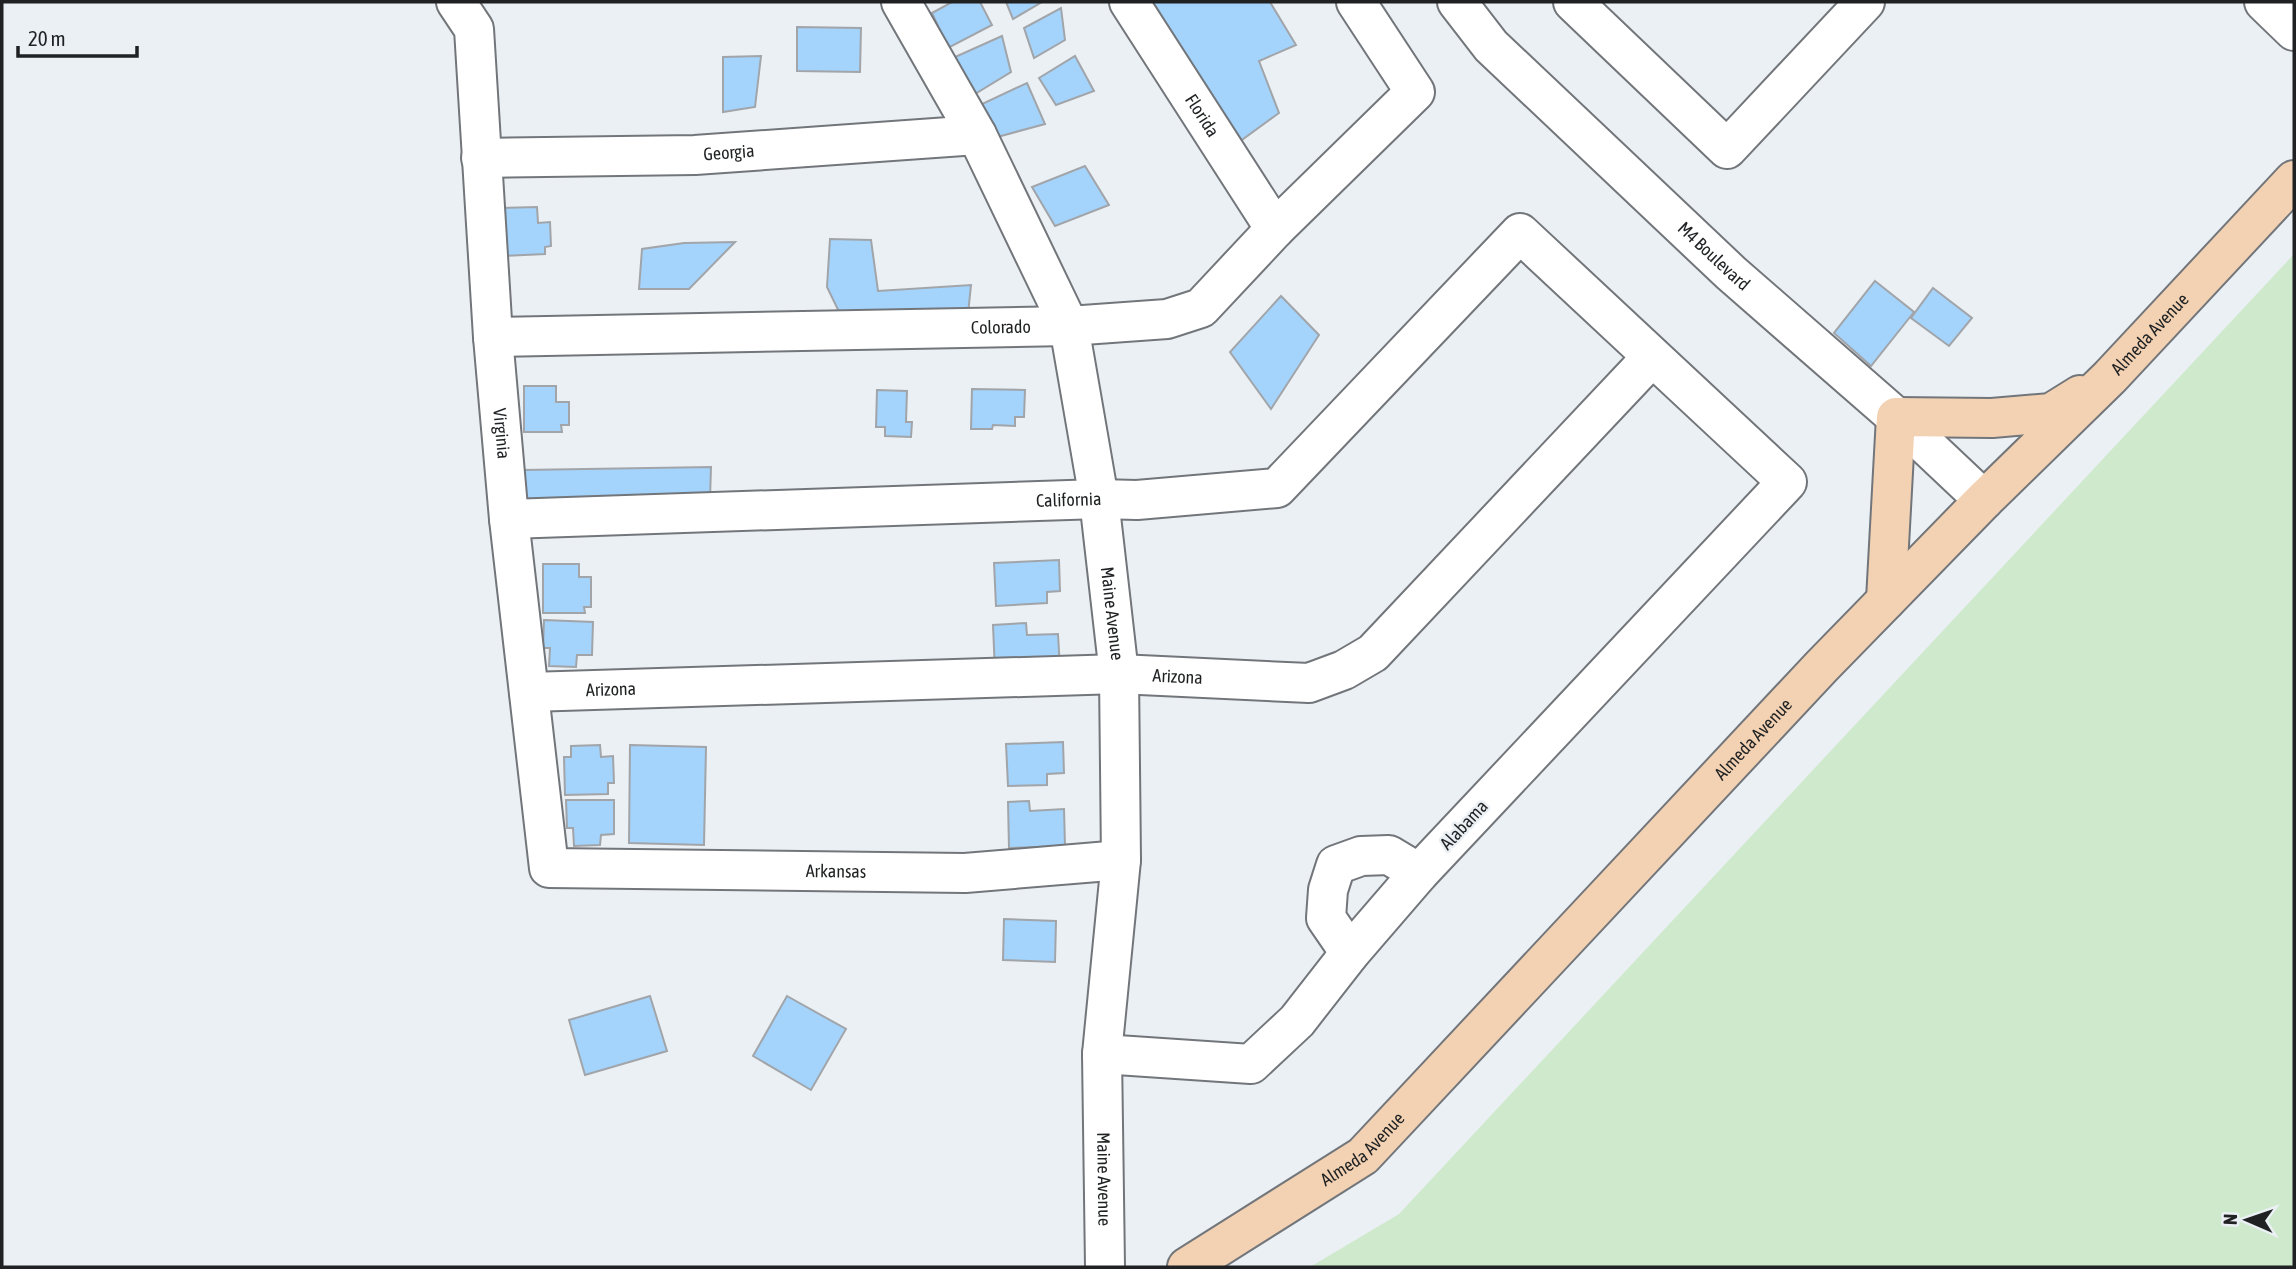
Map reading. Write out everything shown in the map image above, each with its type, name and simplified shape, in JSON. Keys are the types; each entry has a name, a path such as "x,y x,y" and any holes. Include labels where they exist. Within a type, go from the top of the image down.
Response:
{"main road":[{"name":"Almeda Avenue","path":"1187,1267 1363,1156 1886,600 2110,377 2294,180"},
{"path":"1886,600 1896,417 1992,418 2051,413 2110,377"}],"street":[{"name":"Virginia","path":"456,2 474,29 493,337 509,519 549,868"},
{"name":"Maine Avenue","path":"901,2 977,135 1069,326 1098,499 1119,674 1122,860 1102,1054 1105,1267"},
{"name":"Florida","path":"1129,2 1275,229"},
{"name":"Colorado","path":"493,337 1069,326 1167,319 1201,308 1275,229 1415,92 1356,2"},
{"name":"M4 Boulevard","path":"1457,2 1491,47 1731,273 1896,417 1984,500"},
{"path":"1573,2 1727,149 1865,2"},
{"path":"2264,2 2294,31"},
{"name":"Georgia","path":"481,158 695,155 977,135"},
{"name":"California","path":"509,519 1098,499 1137,500 1277,488 1520,233 1652,357"},
{"name":"Alabama","path":"1102,1054 1251,1064 1297,1021 1350,953 1419,873 1787,482 1652,357"},
{"name":"Arizona","path":"529,692 1119,674 1309,683 1344,670 1373,653 1652,357"},
{"path":"1350,953 1326,918 1328,890 1336,865 1361,856 1389,855 1419,873"},
{"name":"Arkansas","path":"549,868 965,873 1122,860"}],"green space":[{"path":"2294,254 2294,1267 1310,1267 1399,1214"}],"building":[{"path":"952,2 980,2 992,25 948,48 932,13"},
{"path":"1006,2 1042,2 1013,19"},
{"path":"1153,2 1270,2 1296,45 1259,61 1279,113 1239,142"},
{"path":"1061,8 1065,40 1034,58 1024,28"},
{"path":"797,27 861,28 860,72 797,71"},
{"path":"1002,36 1011,72 970,97 955,57"},
{"path":"761,56 755,107 723,112 723,57"},
{"path":"1075,56 1094,91 1056,105 1039,78"},
{"path":"1027,83 1045,124 990,139 982,104"},
{"path":"1085,166 1109,205 1055,226 1032,187"},
{"path":"537,207 538,223 550,222 551,246 545,247 545,254 502,256 501,208"},
{"path":"830,239 871,240 878,291 971,285 968,314 843,320 827,287"},
{"path":"735,242 689,289 639,289 642,249 684,243"},
{"path":"1875,281 1914,312 1871,366 1834,333"},
{"path":"1933,288 1972,318 1949,346 1911,318"},
{"path":"1281,296 1319,335 1271,409 1230,352"},
{"path":"524,386 556,386 556,402 569,402 569,425 561,425 562,432 524,432"},
{"path":"972,389 1025,390 1024,417 1015,417 1015,426 993,425 992,429 971,429"},
{"path":"877,390 907,391 906,422 912,422 911,437 885,436 885,427 876,427"},
{"path":"711,467 710,499 524,506 523,470"},
{"path":"1059,560 1060,591 1047,592 1047,603 996,606 994,563"},
{"path":"543,564 579,564 579,577 591,577 591,607 584,607 585,613 543,613"},
{"path":"544,620 593,622 592,655 577,655 576,667 549,666 550,648 543,648"},
{"path":"1026,623 1027,635 1058,634 1060,669 995,672 993,625"},
{"path":"1063,742 1064,773 1047,774 1047,785 1008,786 1006,744"},
{"path":"600,745 601,757 613,756 614,783 608,783 608,794 565,795 564,757 571,757 571,746"},
{"path":"630,745 706,747 704,845 629,843"},
{"path":"566,800 614,800 614,834 601,835 600,845 574,846 573,828 567,828"},
{"path":"1029,801 1030,811 1064,809 1065,846 1009,848 1008,802"},
{"path":"1004,919 1056,921 1055,962 1003,960"},
{"path":"650,996 667,1051 585,1075 569,1020"},
{"path":"787,996 846,1029 811,1090 753,1056"}]}
